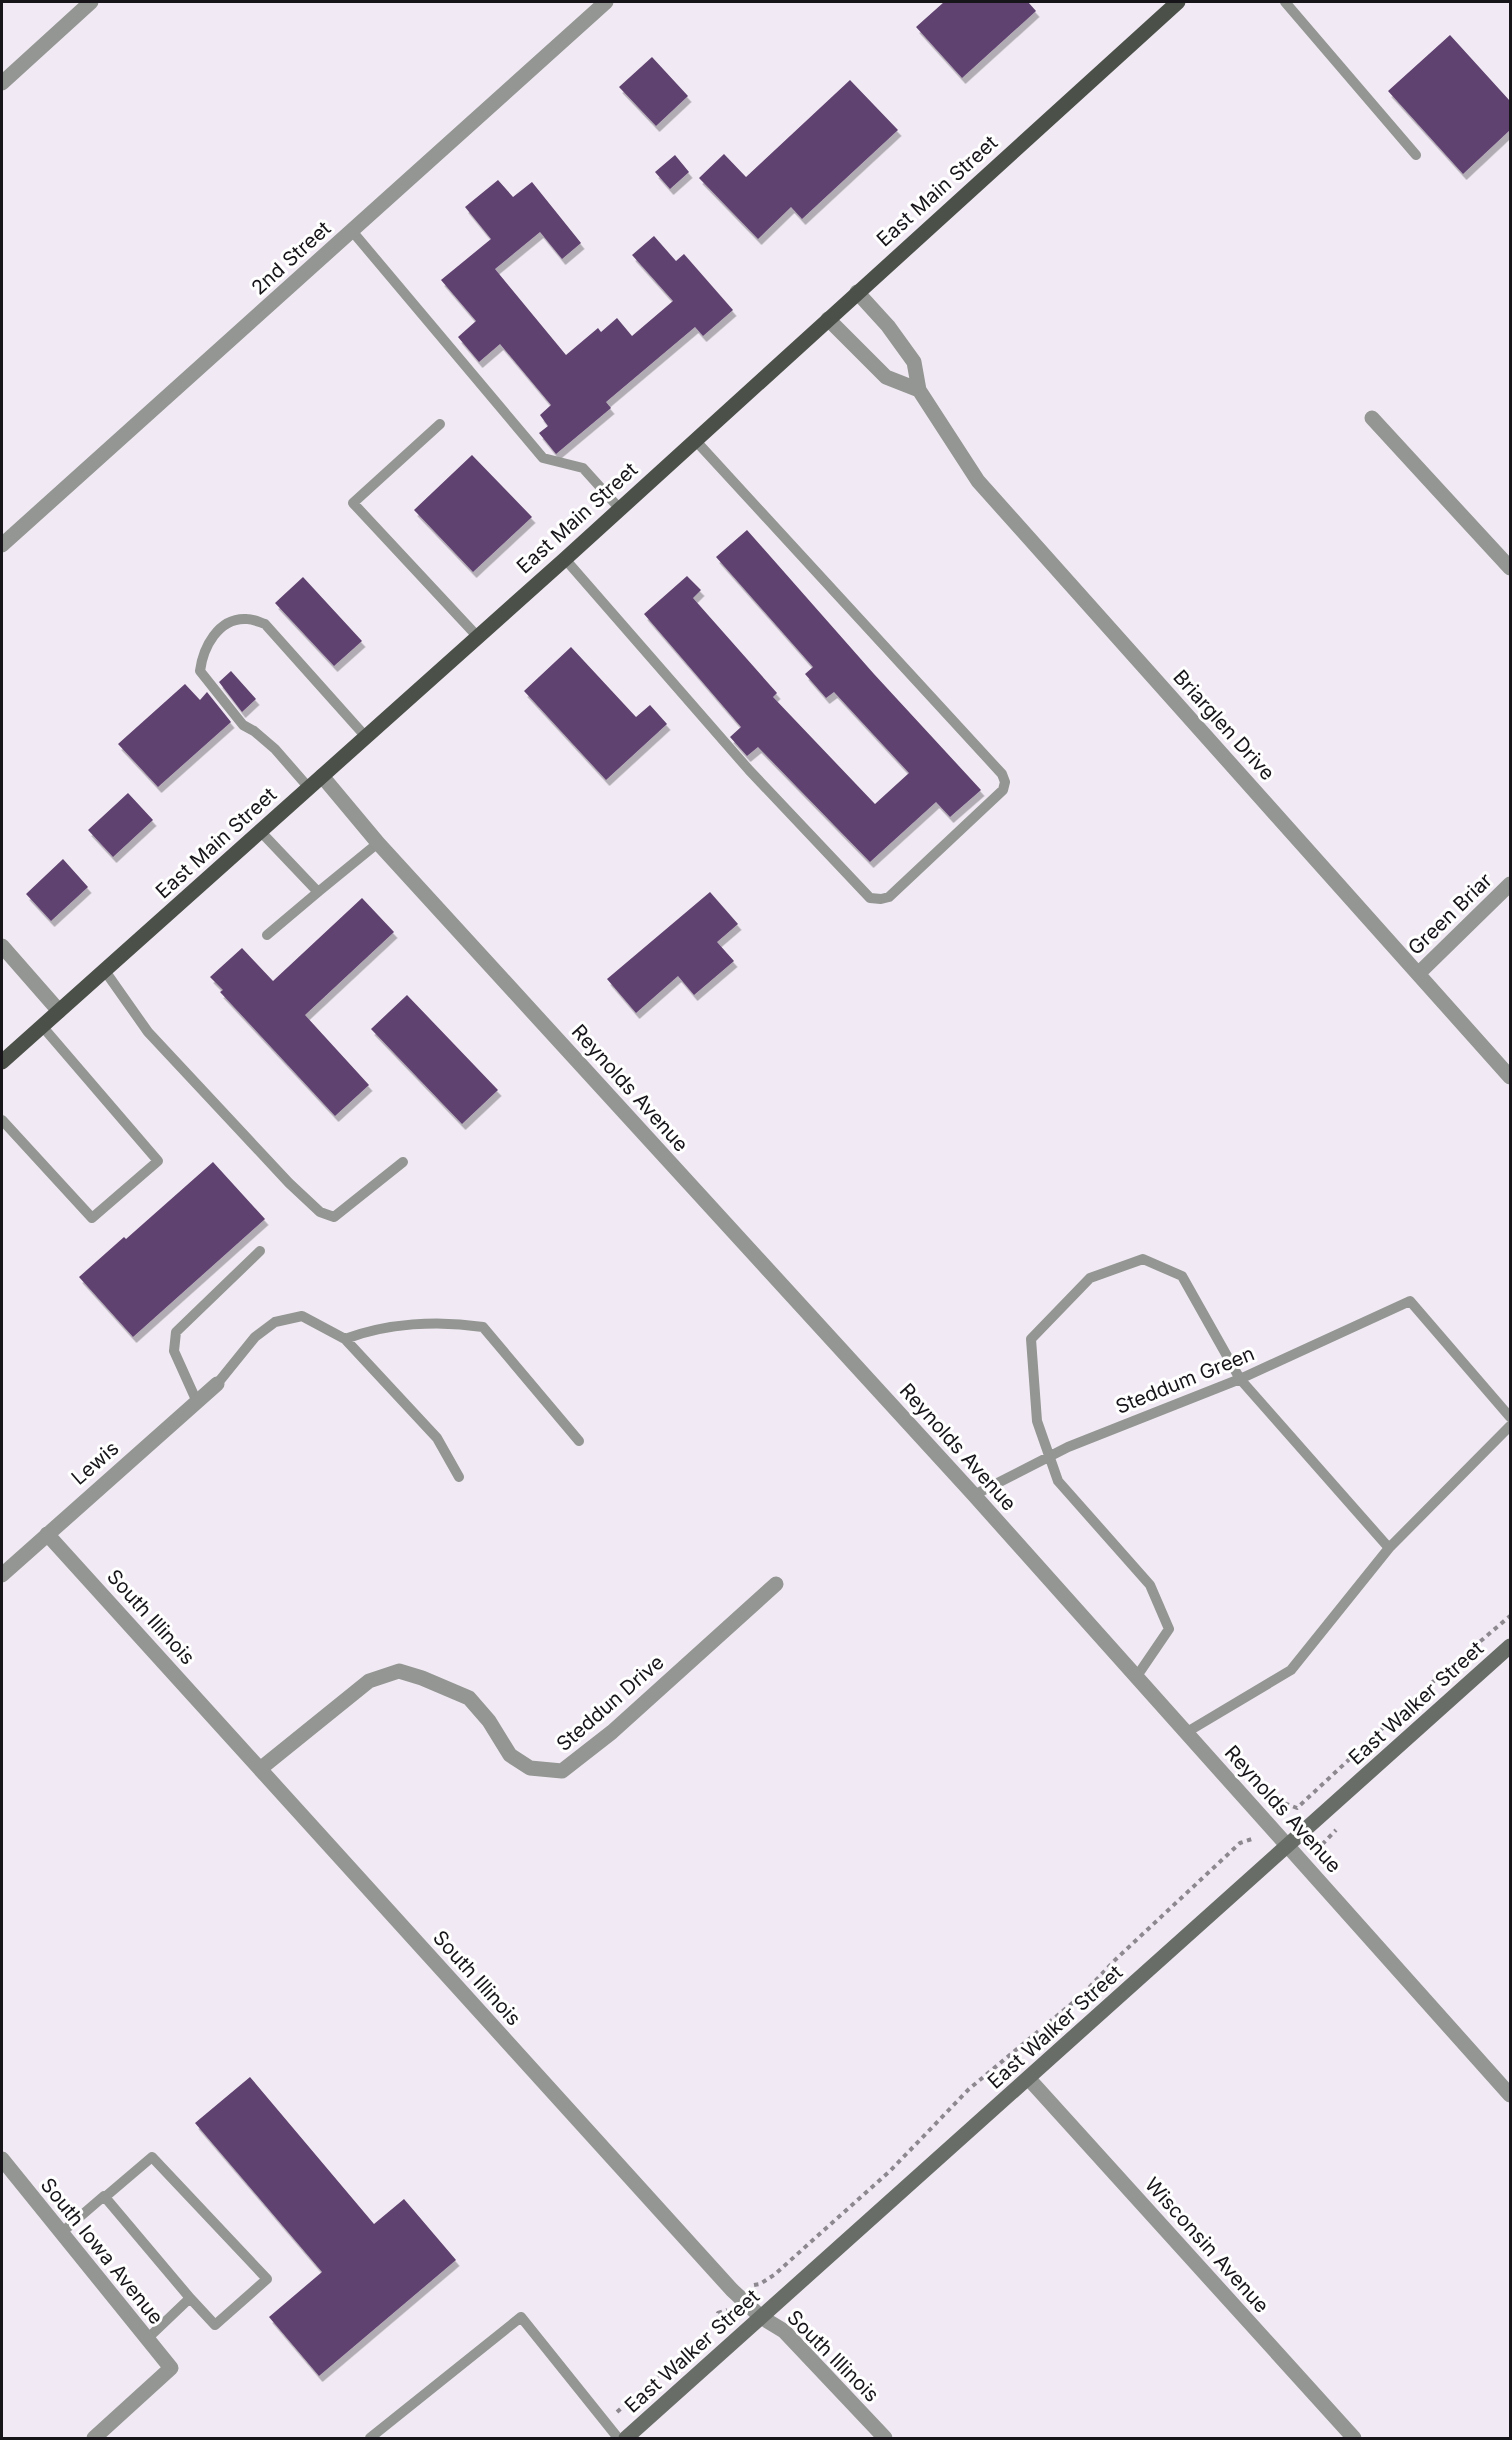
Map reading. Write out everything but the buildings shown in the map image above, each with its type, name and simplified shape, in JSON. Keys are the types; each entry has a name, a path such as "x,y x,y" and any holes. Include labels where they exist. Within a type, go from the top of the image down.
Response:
{"main road":[{"name":"East Main Street","path":"2,1062 565,559 1178,2"}],"street":[{"path":"2,83 91,2"},
{"name":"2nd Street","path":"2,544 606,2"},
{"name":"Briarglen Drive","path":"857,292 888,326 914,362 919,390 978,481 1510,1077"},
{"path":"828,319 886,377 919,390"},
{"path":"1372,417 1510,568"},
{"name":"Reynolds Avenue","path":"322,776 373,837 974,1495 1510,2095"},
{"name":"Green Briar","path":"1418,974 1510,884"},
{"path":"2,946 59,1011"},
{"name":"Lewis","path":"2,1575 217,1384"},
{"name":"South Illinois","path":"47,1534 741,2298 761,2317 784,2331 885,2439"},
{"name":"Steddun Drive","path":"260,1769 369,1681 399,1671 469,1698 489,1721 510,1755 530,1768 562,1772 612,1732 776,1584"},
{"name":"East Walker Street","path":"626,2439 1510,1646"},
{"name":"Wisconsin Avenue","path":"1029,2079 1354,2439"},
{"name":"South Iowa Avenue","path":"2,2159 171,2368 94,2439"}],"lane":[{"path":"1285,2 1416,155"},
{"path":"352,231 543,458 583,468 620,509"},
{"path":"440,424 353,503 477,636"},
{"path":"565,559 749,770 870,898 889,897 1003,790 1005,782 1002,774 695,440"},
{"path":"309,788 275,749 243,725 200,671 202,656 211,638 232,621 247,619 265,624 366,737"},
{"path":"261,832 318,892"},
{"path":"267,935 318,892 373,837"},
{"path":"105,971 148,1032 289,1183 320,1212 334,1217 403,1162"},
{"path":"2,1120 92,1218 158,1161 42,1026"},
{"path":"196,1402 174,1351 176,1332 260,1251"},
{"path":"1137,1676 1169,1629 1150,1585 1058,1481 1037,1421 1031,1339 1090,1278 1143,1259 1182,1276 1240,1379 1389,1548"},
{"name":"Steddum Green","path":"974,1495 1050,1456 1240,1379 1410,1301 1510,1417"},
{"path":"217,1384 255,1337 275,1322 302,1316 345,1339 437,1438 459,1477"},
{"path":"345,1339 363,1332 404,1326 459,1323 483,1327 579,1441"},
{"path":"1187,1732 1291,1670 1389,1548 1510,1426"},
{"path":"61,2233 152,2157 267,2280 215,2325 105,2197"},
{"path":"147,2339 190,2298"},
{"path":"370,2439 521,2317 618,2439"}],"path":[{"path":"605,2422 717,2324 718,2313 726,2311 753,2288 754,2284 760,2284 774,2275 890,2171 969,2090 1082,1995 1115,1960 1220,1861 1240,1843 1254,1839 1281,1811 1284,1803 1297,1808 1428,1686 1510,1616"}]}
